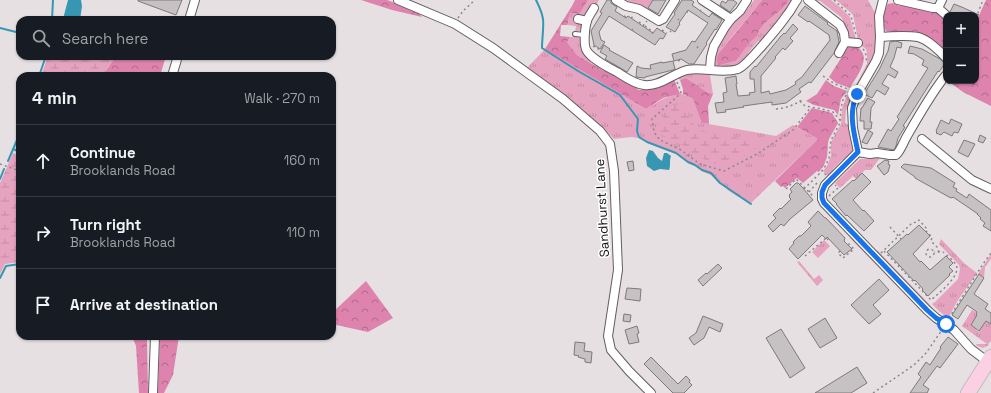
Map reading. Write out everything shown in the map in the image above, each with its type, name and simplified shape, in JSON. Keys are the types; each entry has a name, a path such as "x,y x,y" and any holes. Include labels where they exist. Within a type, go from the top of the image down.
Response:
{"highway":[{"path":"968,393 989,360"}],"street":[{"path":"190,16 195,0"},
{"name":"Sandhurst Lane","path":"398,0 454,24 493,48 563,99 600,131 610,144 614,171 618,270 608,336 611,350 651,393"},
{"path":"616,0 626,6 639,9 659,21 663,19 675,0"},
{"path":"702,0 731,19"},
{"path":"710,69 714,46 725,27 740,11 747,0"},
{"path":"594,8 587,21 585,35 586,51 614,71 638,84 646,85 660,82 688,70 710,69 741,72 788,14 797,0"},
{"path":"808,0 840,26 844,34 844,42 839,53"},
{"path":"858,152 853,128 852,108 854,99 876,61 879,52 879,16 882,0"},
{"path":"898,0 938,8 943,12"},
{"path":"938,8 942,0"},
{"path":"578,19 587,21"},
{"path":"880,36 909,36 919,38 928,42 943,55"},
{"path":"844,42 858,43"},
{"path":"173,72 177,60"},
{"path":"858,152 896,155 900,151 906,137 922,110 943,79"},
{"path":"922,139 972,180 991,189"},
{"path":"858,152 825,185 822,192 824,203 927,310 954,330 971,349 989,360"},
{"path":"153,393 155,340"}],"lane":[{"path":"575,34 585,35"}],"path":[{"path":"454,24 463,11 475,0"},
{"path":"834,0 851,16 858,45 864,50 866,59 865,65"},
{"path":"978,12 983,0"},
{"path":"624,16 626,19"},
{"path":"638,22 653,32 651,35"},
{"path":"662,30 667,33"},
{"path":"592,44 600,50 602,48"},
{"path":"697,48 699,45"},
{"path":"678,61 681,59"},
{"path":"674,75 681,92 652,119 654,132 660,140 681,150 700,164 724,171 757,154 794,130 811,107"},
{"path":"823,76 835,84 850,90"},
{"path":"805,188 826,165 829,158 831,140 838,128 843,100 853,86"},
{"path":"776,109 783,108 803,99"},
{"path":"800,101 805,106 833,112 840,120"},
{"path":"0,164 16,170"},
{"path":"822,171 830,180"},
{"path":"786,189 796,179 816,199"},
{"path":"882,253 912,223 918,222 919,220 926,228 925,230 932,237 931,241 937,247 939,252"},
{"path":"890,227 902,239"},
{"path":"805,256 825,238 827,240 827,238"},
{"path":"838,251 843,258 854,249 848,243"},
{"path":"884,251 931,300 953,279 957,269 956,265 943,252 934,252 933,250 929,249 926,253 931,257 933,256 934,252"}],"green space":[{"path":"361,0 387,0 417,11 422,17 392,10"},
{"path":"575,0 588,0 579,14 571,13 567,25 561,25 560,36 570,37 567,42 577,55 604,71 607,70 636,86 638,90 653,90 673,77 680,94 663,98 646,109 545,49"},
{"path":"588,0 599,0 595,7 582,17 581,29 575,32 576,26 567,25 569,16 571,13 578,14"},
{"path":"619,0 657,0 654,3 652,2 647,10"},
{"path":"754,0 762,0 718,54 717,62 720,66 736,61 749,42 757,36 759,30 767,21 782,9 789,0 793,0 785,13 782,14 777,20 778,23 762,41 758,41 748,53 747,58 738,65 727,68 717,67 714,64 715,51 718,44 738,16 746,11"},
{"path":"762,0 789,0 782,9 767,21 759,30 757,36 749,43 736,61 718,66 718,54"},
{"path":"814,0 831,0 841,8 850,17 856,41 851,40 848,36 841,17 820,1"},
{"path":"836,0 868,0 874,11 877,12 875,53 857,86 849,107 846,110 845,123 849,125 854,144 853,152 846,160 842,160 833,169 833,173 829,177 823,171 831,156 832,140 841,124 842,108 846,98 857,83 867,64 866,49 859,44 853,15"},
{"path":"986,0 991,0 991,106 963,92 952,84 979,84 979,15"},
{"path":"888,4 905,4 937,12 943,16 943,50 932,41 891,34 891,32 886,31 883,21"},
{"path":"570,37 578,37 580,39 591,63 577,55 567,42"},
{"path":"857,46 864,58 862,67 850,88 836,83 829,77 848,47"},
{"path":"545,49 646,109 663,99 680,93 693,99 703,123 776,136 793,125 818,139 750,204 729,191 711,175 688,163 676,154 638,138 632,137 614,139 583,110 527,68"},
{"path":"47,60 113,60 105,72 42,72"},
{"path":"113,60 165,60 161,72 105,72"},
{"path":"697,71 710,75 713,94 707,92 686,78 680,80 676,75 680,77 695,73"},
{"path":"686,78 707,92 713,94 708,106 709,124 702,123 693,99 683,94 680,80"},
{"path":"826,80 834,86 847,91 841,99 838,115 834,110 814,105 806,101 817,94"},
{"path":"682,103 696,129 719,135 745,139 751,144 758,145 758,147 726,168 694,155 685,146 662,135 658,125 671,109"},
{"path":"812,108 832,113 838,123 829,139 827,157 824,165 819,172 817,171 803,183 797,178 785,188 783,186 781,187 775,181 818,139 797,127"},
{"path":"13,153 16,154 16,263 5,264 0,274 0,183"},
{"path":"880,156 871,170 865,170 856,179 853,176 840,188 835,183 860,159 872,159 872,157"},
{"path":"850,238 852,238 899,285 897,286"},
{"path":"941,239 965,264 977,273 958,300 948,318 932,304 958,279 960,269 959,265 939,244"},
{"path":"824,240 830,246 818,258 812,252"},
{"path":"877,250 931,306 934,311 929,308 876,252"},
{"path":"991,254 991,259 985,267 984,278 978,274"},
{"path":"799,261 814,279 819,275 823,280 817,286 797,262"},
{"path":"366,281 393,318 368,332 336,325 336,309"},
{"path":"972,310 977,313 971,325 976,330 979,332 980,327 985,320 991,324 991,341 988,344 989,345 983,348 977,346 976,344 987,344 962,326"},
{"path":"134,340 147,340 148,393 139,393 136,346"},
{"path":"160,340 178,340 173,375 164,393 158,393"}],"water":[{"path":"68,0 81,0 81,16 64,15"},
{"path":"649,150 653,151 662,161 664,153 671,156 669,170 660,169 654,171 647,166 646,158"}],"building":[{"path":"138,0 182,0 176,15"},
{"path":"607,0 611,0 611,3 617,7 615,11 626,18 628,16 653,33 657,28 666,34 663,39 660,38 655,45 609,16 599,32 601,40 605,42 600,49 594,45 591,31 602,13 600,12"},
{"path":"653,0 666,0 658,14 648,8"},
{"path":"682,0 691,0 694,2 692,5 709,17 712,13 722,20 694,64 689,64 681,59 674,61 672,54 686,50 692,41 695,42 708,23 688,10 675,32 666,27"},
{"path":"728,0 733,0 737,3 730,12 720,5 722,1 726,3"},
{"path":"954,4 973,12 950,12"},
{"path":"805,6 837,31 839,42 834,53 811,83 809,82 799,89 801,92 786,103 772,105 772,102 743,106 744,107 717,113 715,103 724,102 723,93 727,92 725,78 736,76 738,96 750,95 749,93 755,92 754,79 750,79 750,72 793,24 798,29 790,38 793,41 785,50 783,48 761,76 761,93 769,91 770,94 786,90 796,84 795,82 802,77 830,40 829,35 798,15"},
{"path":"896,41 902,43 901,48 897,47 890,67 898,72 895,78 888,74 882,84 889,88 885,95 877,90 872,98 864,94 879,70 888,51 890,42"},
{"path":"604,45 610,49 609,50 633,63 627,72 605,59 607,56 600,52"},
{"path":"910,46 922,49 943,61 943,66 939,72 938,71 903,126 905,127 898,138 894,150 878,147 888,129 891,131 899,119 897,117 928,68 922,65 924,60 914,54 908,53"},
{"path":"673,61 675,69 673,70 645,78 636,77 637,66 651,69 650,65"},
{"path":"868,98 875,102 871,108 871,129 864,129 864,121 860,121 861,108"},
{"path":"951,119 962,124 958,133 954,132 952,136 944,132 941,135 936,133 941,120 949,124"},
{"path":"868,130 873,133 867,144 862,142"},
{"path":"980,135 986,138 983,143 978,141"},
{"path":"964,140 975,144 968,157 958,152"},
{"path":"885,160 889,161 888,164 890,165 888,172 884,175 877,166"},
{"path":"633,161 634,170 629,171 627,162"},
{"path":"904,164 931,168 955,183 953,187 957,189 956,191 967,198 969,194 991,210 991,231 983,226 985,223 980,219 981,218 978,214 953,197 949,197 915,178 901,167"},
{"path":"862,173 871,182 853,200 874,221 864,231 847,215 846,216 832,199"},
{"path":"796,183 802,187 813,200 790,219 784,226 781,224 773,232 768,226 776,218 773,215 791,199 789,197 792,192 790,189"},
{"path":"818,211 845,238 844,241 852,249 844,255 827,237 826,239 822,235 798,259 789,249 794,243 793,242 811,226 808,222"},
{"path":"919,225 930,236 913,254 920,262 921,261 930,270 946,256 953,263 949,267 953,271 949,274 950,275 928,296 915,280 914,281 887,252"},
{"path":"718,264 722,268 703,286 698,280"},
{"path":"979,274 984,278 974,294 988,304 985,309 991,313 991,324 986,321 979,331 971,325 977,315 977,312 967,305 958,319 952,315"},
{"path":"879,279 889,290 873,305 881,314 869,324 851,305"},
{"path":"627,288 641,289 640,301 625,299"},
{"path":"624,314 631,315 630,322 623,321"},
{"path":"703,316 723,324 720,332 709,327 704,338 694,345 689,338 696,333"},
{"path":"825,318 837,338 820,348 808,329"},
{"path":"637,326 639,342 629,344 625,330"},
{"path":"781,329 805,368 790,378 766,338"},
{"path":"948,337 958,344 940,368 937,366 923,385 929,389 927,393 910,393 921,377 918,374 926,362 930,365 941,348 940,347"},
{"path":"575,342 585,343 584,351 592,352 591,363 585,362 585,359 574,355"},
{"path":"651,357 678,384 686,376 692,385 684,393 673,393 644,364"},
{"path":"857,367 867,383 851,393 815,393"}],"waterway":[{"path":"52,16 53,0"},
{"path":"536,0 543,19 542,48 620,95 638,119 637,131 639,137 647,142 676,153 688,162 711,173 720,183 751,204"},
{"path":"0,28 16,32"},
{"path":"40,72 45,60"},
{"path":"8,161 16,142"},
{"path":"0,179 4,169"},
{"path":"0,278 6,266 16,265"}],"route":[{"path":"857,94 852,108 853,128 858,152 825,185 822,192 822,198 824,203 852,234 927,310 946,324"}]}
